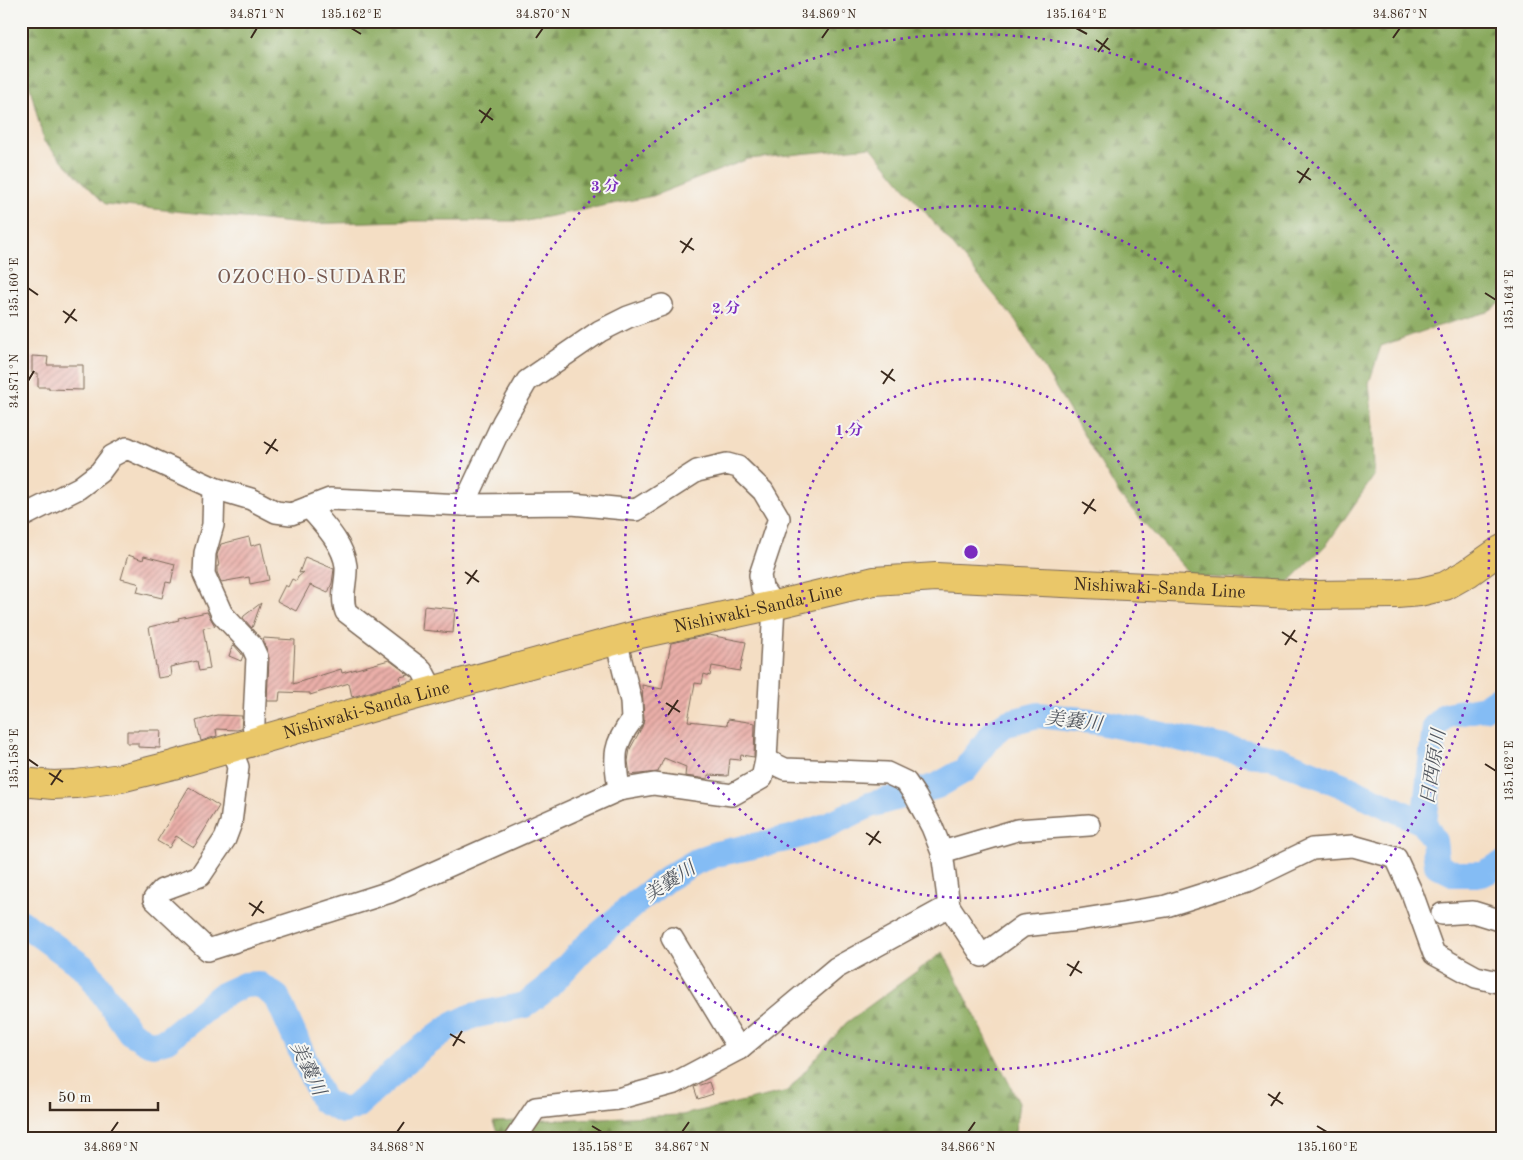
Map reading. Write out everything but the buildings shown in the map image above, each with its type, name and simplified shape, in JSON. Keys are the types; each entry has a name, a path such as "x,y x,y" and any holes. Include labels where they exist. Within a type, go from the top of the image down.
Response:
{"main road":[{"name":"Nishiwaki-Sanda Line","path":"21,782 53,785 98,782 165,768 616,640 874,581 936,577 1313,595 1397,594 1420,592 1445,586 1502,549"}],"street":[{"path":"464,505 503,422 527,381 600,331 662,305"},
{"path":"21,517 79,488 100,472 112,456 127,448 214,488 251,499 276,512 291,514 330,499 464,505 572,504 636,510 697,472 727,464 738,467 763,492 779,518 760,575 762,588 774,605 766,760 762,778 732,795 654,784 619,790 390,892 208,950 154,900 162,890 200,876 225,839 231,823 256,656 252,646 222,614 204,574 205,553 213,525 214,488"},
{"path":"309,507 339,544 346,566 342,603 346,612 422,670 433,691"},
{"path":"616,640 631,701 632,720 614,753 619,790"},
{"path":"766,760 785,769 887,773 906,782 932,827 942,852 949,906 982,956 1023,926 1078,920 1166,906 1248,880 1312,849 1353,846 1396,858 1412,893 1434,954 1476,977 1502,983"},
{"path":"942,852 1017,830 1088,825"},
{"path":"515,1139 536,1108 617,1099 675,1083 739,1049 836,968 949,906"},
{"path":"1442,914 1473,912 1502,921"},
{"path":"672,938 739,1049"}],"green space":[{"path":"34,21 1502,21 1502,302 1487,312 1432,328 1381,346 1369,383 1373,424 1374,476 1327,544 1288,583 1192,576 1120,496 1016,321 871,147 748,159 653,196 526,221 404,221 302,224 105,204 44,142 29,83 23,32"},
{"path":"943,952 1019,1103 1014,1139 500,1139 493,1122 682,1115 788,1091 846,1023"}],"waterway":[{"name":"日西原川","path":"1424,823 1435,727 1446,715 1484,708 1502,696"},
{"name":"美嚢川","path":"21,922 86,969 130,1032 149,1043 153,1044 167,1040 222,995 244,985 258,984 277,997 323,1101 343,1111 355,1107 414,1054 449,1027 472,1016 525,1005 546,989 585,947 633,905 668,878 697,861 716,854 791,838 823,827 870,805 937,786 965,770 994,732 1007,723 1038,715 1100,722 1278,759 1342,785 1424,823 1434,841 1437,865 1455,874 1482,874 1502,864"}],"district":[{"name":"OZOCHO-SUDARE","path":"312,276"}]}
